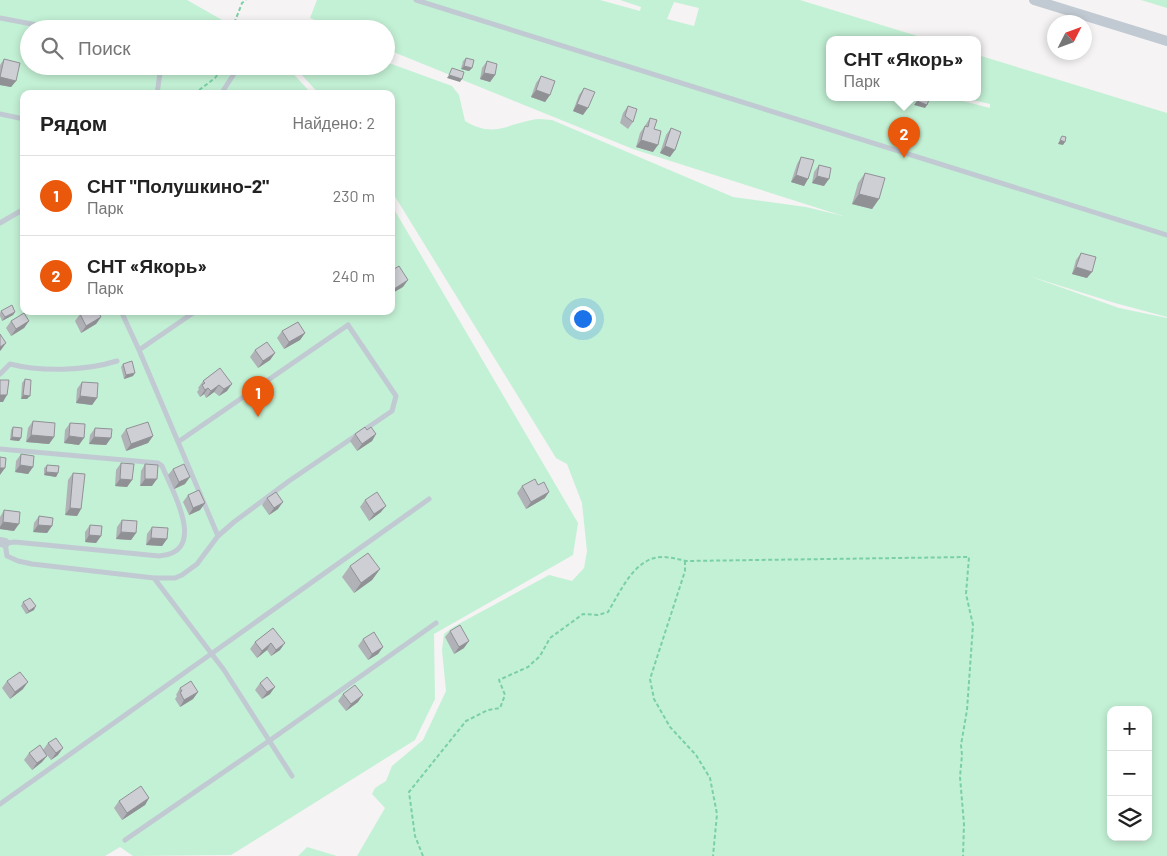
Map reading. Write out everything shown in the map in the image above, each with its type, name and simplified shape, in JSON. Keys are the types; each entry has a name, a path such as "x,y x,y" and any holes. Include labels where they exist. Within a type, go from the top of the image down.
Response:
{"street":[{"path":"1034,0 1167,41"}],"lane":[{"path":"416,0 1167,235"},
{"path":"0,18 20,22"},
{"path":"158,90 160,75"},
{"path":"224,90 233,75"},
{"path":"0,114 20,118"},
{"path":"0,223 20,211"},
{"path":"123,315 140,350 218,536"},
{"path":"140,350 190,315"},
{"path":"0,449 158,463 162,466 181,509 185,525 182,544 175,553 168,556 159,556 15,542 3,543 7,556 18,561 154,578 175,578 190,570 218,536 289,480 392,410 396,396 348,325 178,442"},
{"path":"0,374 10,364 33,368 58,369 96,366 117,361"},
{"path":"0,804 429,499"},
{"path":"154,578 224,670 292,776"},
{"path":"125,840 436,623"}],"path":[{"path":"235,20 242,3 246,0"},
{"path":"200,90 218,75"},
{"path":"424,856 415,836 409,792 466,721 488,710 500,708 505,695 499,680 528,667 540,656 550,638 583,614 598,615 608,612 642,562 661,557 686,561 969,557 966,594 973,625 960,777 964,824 963,856"},
{"path":"686,561 685,571 650,679 654,699 670,727 696,754 710,778 717,814 713,856"}],"green space":[{"path":"0,0 187,0 222,20 20,20 20,75 294,75 308,90 20,90 20,315 395,315 395,211 578,523 573,555 434,634 435,699 415,740 231,855 133,856 120,847 105,856 0,856"},
{"path":"317,0 600,0 640,11 641,7 620,0 800,0 917,36 826,36 826,101 963,101 990,108 990,104 977,101 981,101 981,56 1167,113 1167,317 1029,276 1119,308 1167,318 1167,856 357,856 385,808 372,794 375,788 386,781 392,766 423,740 446,691 442,650 444,634 453,627 549,575 572,581 584,568 587,551 582,503 567,464 556,458 395,196 395,90 315,90 302,75 395,75 395,65 452,86 459,95 465,121 483,129 499,129 535,119 552,120 733,197 806,207 843,216 633,149 395,53 395,20 315,20 310,18","holes":["674,2 699,8 694,26 667,19"]},
{"path":"1141,0 1167,0 1167,8"},
{"path":"307,847 337,856 298,856"}],"building":[{"path":"466,58 474,60 472,68 464,66"},
{"path":"4,59 20,63 16,81 0,77"},
{"path":"487,61 497,64 495,75 484,73"},
{"path":"452,68 464,72 462,79 449,75"},
{"path":"541,76 555,81 550,95 536,90"},
{"path":"584,88 595,92 588,108 577,104"},
{"path":"917,101 928,101 927,105"},
{"path":"628,106 637,109 633,122 625,116"},
{"path":"650,118 657,120 654,129 661,131 658,145 641,140 645,126 648,127"},
{"path":"671,128 681,132 675,150 665,146"},
{"path":"1062,136 1066,137 1065,142 1060,140"},
{"path":"801,157 814,160 808,179 796,175"},
{"path":"819,165 831,168 829,179 817,176"},
{"path":"865,173 885,178 879,199 859,194"},
{"path":"1081,253 1096,257 1092,272 1076,267"},
{"path":"399,266 408,280 395,288 395,268"},
{"path":"12,305 15,312 5,317 1,311"},
{"path":"21,315 25,315 29,321 16,329 11,321"},
{"path":"80,315 100,315 101,317 86,326"},
{"path":"298,322 305,333 289,342 282,331"},
{"path":"0,334 6,343 0,347"},
{"path":"267,342 275,353 263,361 255,350"},
{"path":"132,361 135,373 126,375 123,364"},
{"path":"220,368 232,384 224,389 219,385 211,391 208,388 205,390 202,385 205,383 203,381"},
{"path":"25,379 31,380 30,396 23,395"},
{"path":"0,380 9,380 7,395 0,395"},
{"path":"82,382 98,383 97,398 80,396"},
{"path":"33,421 55,423 54,437 31,435"},
{"path":"148,422 153,436 131,444 126,429"},
{"path":"70,423 85,424 84,438 69,436"},
{"path":"13,427 22,428 21,438 12,437"},
{"path":"365,427 367,430 371,427 376,434 362,444 355,434"},
{"path":"95,428 112,429 111,438 94,437"},
{"path":"21,454 34,456 33,467 20,465"},
{"path":"0,457 6,458 5,468 0,468"},
{"path":"121,463 134,464 132,480 120,479"},
{"path":"145,464 158,465 157,479 145,479"},
{"path":"184,464 190,477 179,482 173,469"},
{"path":"47,465 59,466 58,473 46,472"},
{"path":"73,473 85,474 81,509 70,508"},
{"path":"535,479 538,485 544,482 549,492 531,502 522,486"},
{"path":"199,490 205,503 193,508 188,495"},
{"path":"276,492 283,502 274,508 267,498"},
{"path":"377,492 386,506 374,514 365,500"},
{"path":"4,510 20,512 19,524 3,522"},
{"path":"39,516 53,518 52,526 38,525"},
{"path":"122,520 137,521 136,533 121,532"},
{"path":"90,525 102,526 101,536 89,535"},
{"path":"152,527 168,528 167,539 151,538"},
{"path":"368,553 380,569 361,583 350,566"},
{"path":"30,598 36,606 29,611 23,602"},
{"path":"460,625 469,641 459,647 450,631"},
{"path":"273,628 285,643 276,650 271,643 262,651 255,642"},
{"path":"374,632 383,647 372,654 363,639"},
{"path":"20,672 28,682 15,692 7,681"},
{"path":"267,677 275,687 267,692 260,683"},
{"path":"191,681 198,692 184,700 180,688"},
{"path":"355,685 363,695 351,704 343,694"},
{"path":"56,738 63,748 56,753 48,743"},
{"path":"40,745 47,756 37,763 29,753"},
{"path":"141,786 149,798 127,813 119,801"}],"place":[{"name":"СНТ «Якорь»","path":"904,158"},
{"name":"СНТ \"Полушкино-2\"","path":"258,417"}]}
